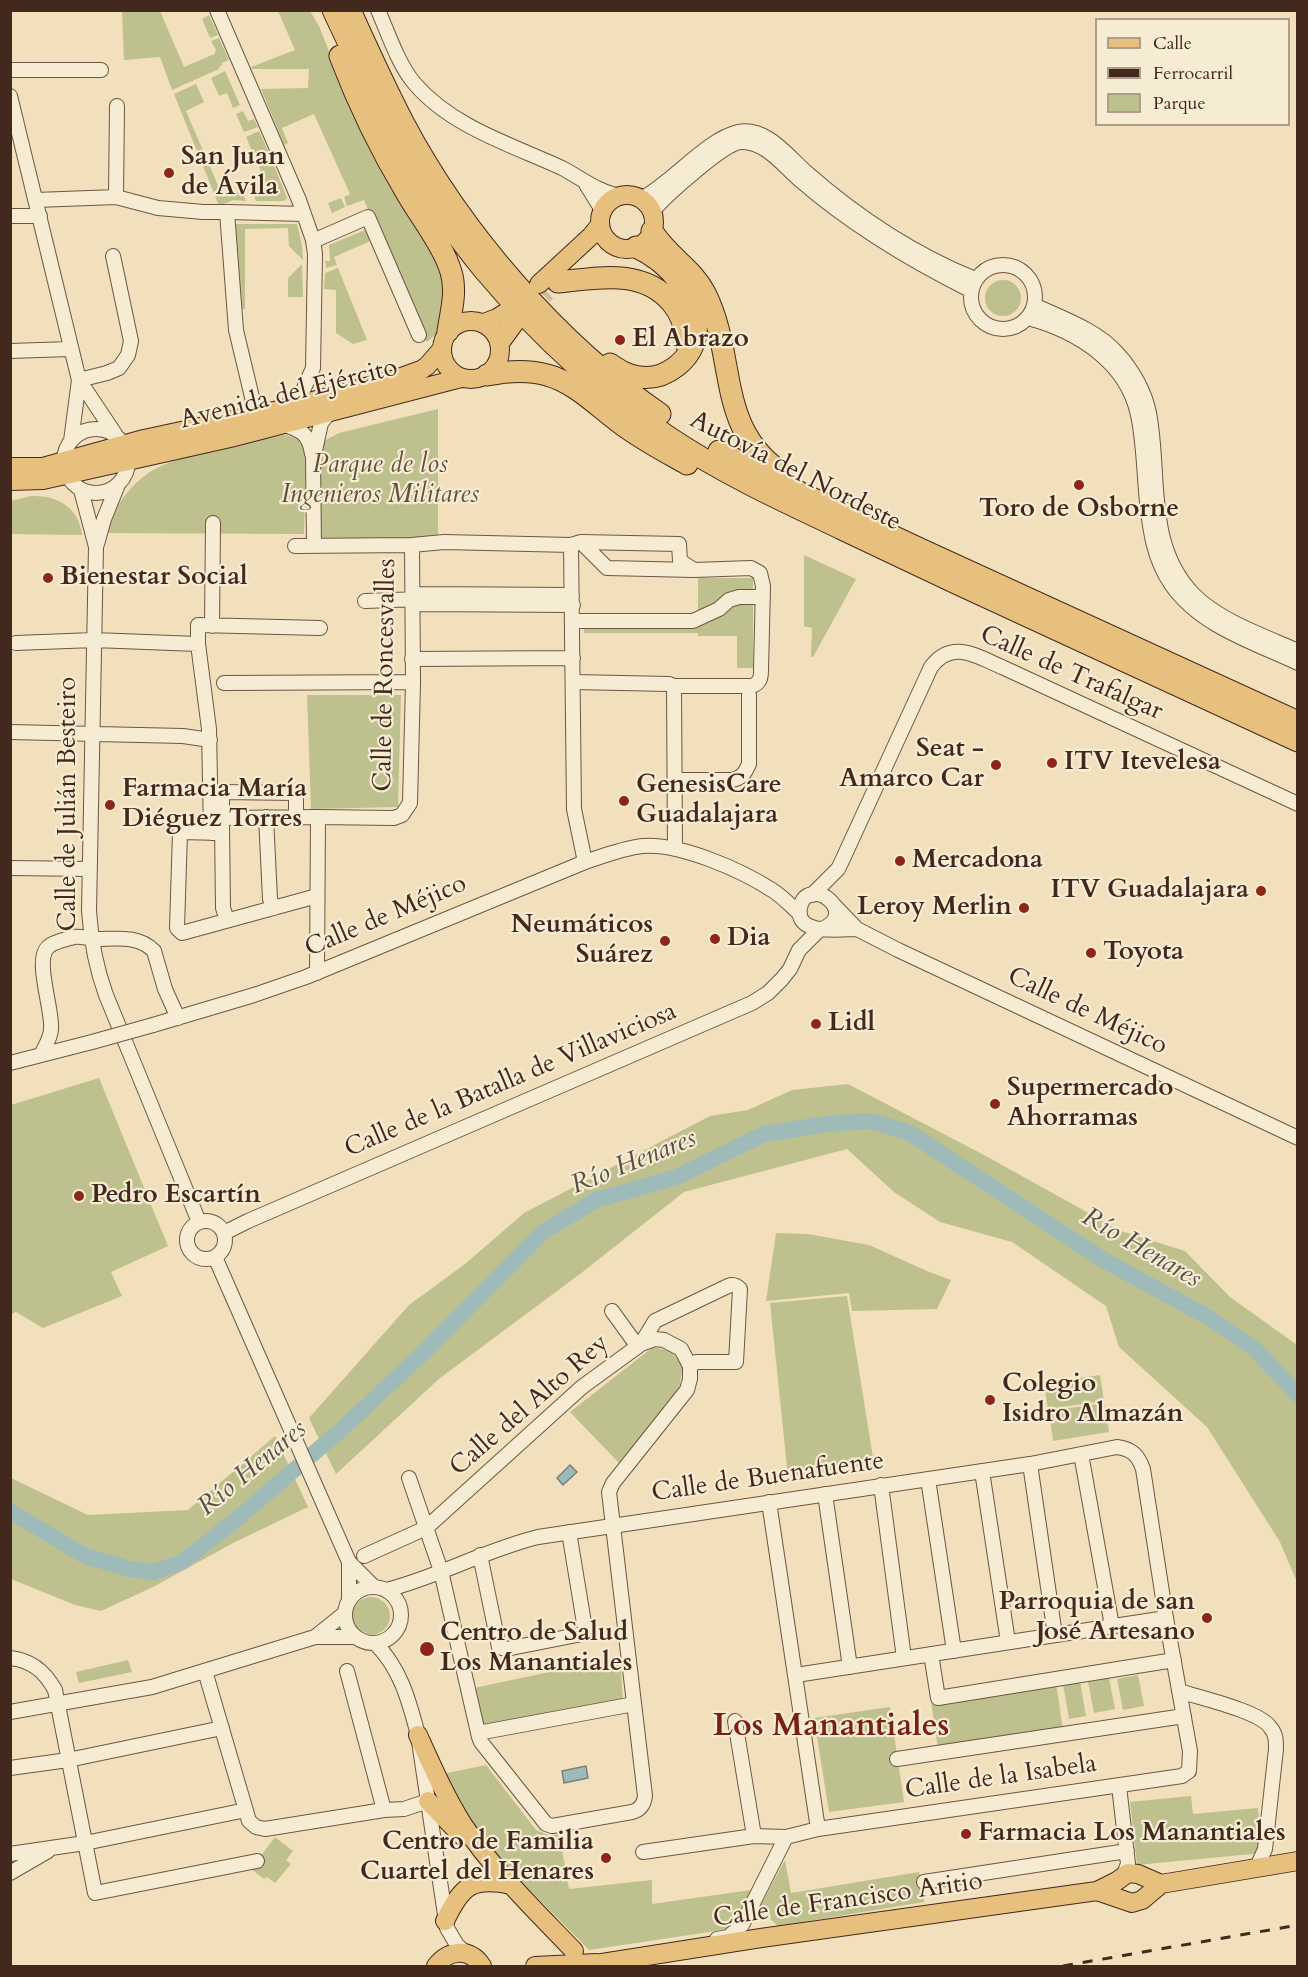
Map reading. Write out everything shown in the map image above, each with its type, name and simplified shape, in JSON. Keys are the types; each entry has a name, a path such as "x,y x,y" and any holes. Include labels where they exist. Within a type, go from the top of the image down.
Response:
{"highway":[{"path":"322,10 362,110 391,166 452,272 453,303 444,340"},
{"name":"Autovía del Nordeste","path":"333,10 390,130 423,187 483,269 558,348 621,403 699,456 744,482 913,563 1298,722"},
{"name":"Autovía del Nordeste","path":"350,10 404,123 452,202 495,259 574,344 654,409 716,449 751,468 1298,741"},
{"path":"404,123 501,256 538,296 610,364 631,375 647,378 663,374 685,359 696,333 694,311 682,287 668,269 653,256 636,248"},
{"path":"648,214 660,243 690,272 705,292 714,316 737,416 751,441 768,462 786,476 809,488 1039,596 1082,633 1145,679 1298,749"},
{"path":"548,286 621,277 639,280 657,289 677,309 684,324 683,348 671,370"},
{"path":"487,375 523,371 559,379 641,438 702,472 841,536 913,563"}],"main road":[{"path":"548,286 591,236 607,204 620,196 627,195 648,214 649,238 636,248 624,249 613,245 606,240 601,218"},
{"path":"548,286 589,254 599,248 613,245"},
{"path":"484,323 512,316 500,343 497,364 487,375 475,379 461,378 446,366 444,340 460,322 468,320 484,323 491,328 500,343"},
{"name":"Avenida del Ejército","path":"131,452 230,438 282,416 421,370 427,366 444,340"},
{"name":"Avenida del Ejército","path":"10,481 131,452 256,414 282,416 330,412 461,378"},
{"name":"Avenida del Ejército","path":"10,467 43,473"},
{"path":"418,1736 459,1818 476,1842 512,1885 574,1950"},
{"path":"428,1801 495,1872 512,1885"},
{"path":"1129,1870 1117,1894 1127,1903 1137,1902 1161,1884 1298,1861"},
{"path":"1129,1870 1161,1884"},
{"path":"1129,1870 1147,1887 1144,1896"},
{"name":"Calle de Francisco Aritio","path":"583,1966 1097,1891 1129,1870"},
{"path":"446,1925 458,1896 469,1887 483,1882 512,1885"},
{"name":"Calle de Francisco Aritio","path":"1097,1891 1123,1901"},
{"path":"439,1963 451,1954 480,1962"},
{"name":"Calle de Francisco Aritio","path":"535,1966 606,1962"}],"street":[{"path":"217,10 304,214 313,241 315,268 313,368 300,395 282,416 299,429 310,444 313,460 314,545"},
{"path":"378,10 409,76 436,104 473,128 599,189 620,196"},
{"path":"10,70 101,70"},
{"path":"10,96 79,380 131,452 117,487"},
{"path":"116,197 117,106"},
{"path":"648,214 724,149 740,142 755,144 766,149 800,181 848,220 904,256 973,284"},
{"path":"584,180 601,218"},
{"path":"36,200 116,197 158,208 203,212 304,214"},
{"path":"232,212 236,330 256,414"},
{"path":"10,216 40,216"},
{"path":"313,241 368,217 419,335"},
{"path":"79,380 119,368 128,355 131,341 113,256"},
{"path":"1001,264 1016,267 1028,276 1035,290 1035,305 1028,318 1019,325 1009,329 988,326 973,311 970,301 973,284 986,268 1001,264"},
{"path":"1035,305 1093,333 1117,352 1137,380 1149,412 1161,535 1179,578 1212,610 1298,651"},
{"path":"1028,318 1046,323 1087,343 1111,363 1127,385 1138,414 1150,537 1170,584 1206,619 1298,663"},
{"path":"10,351 70,349"},
{"path":"43,473 71,466 79,380"},
{"path":"313,460 321,423 330,412"},
{"name":"Avenida del Ejército","path":"117,487 93,494 71,466 80,433 90,429 105,430 131,452"},
{"name":"Calle de Julián Besteiro","path":"71,466 96,547"},
{"name":"Calle de Julián Besteiro","path":"117,487 96,547 89,911 91,939 106,995 199,1222"},
{"path":"213,523 205,626 198,644 210,740 223,908 227,920"},
{"path":"295,546 412,545 444,542 679,544 680,561 694,570"},
{"path":"576,544 607,568 694,570 751,568 760,573 763,597 761,670 757,684 752,686 674,686 580,682"},
{"path":"576,544 572,600 573,658 580,682 574,809 585,862"},
{"name":"Calle de Roncesvalles","path":"318,817 394,818 402,815 410,803 412,659 416,599 412,545"},
{"path":"572,621 693,621 719,609 729,600 739,597 763,597"},
{"path":"365,601 416,599 419,604 572,600"},
{"path":"205,626 320,628"},
{"path":"16,644 94,640 198,644"},
{"name":"Calle de Trafalgar","path":"811,895 837,869 931,667 941,657 954,651 969,652 1298,804"},
{"path":"412,659 573,658"},
{"path":"224,683 413,682"},
{"path":"674,686 675,849"},
{"path":"675,780 732,780 739,779 744,774 749,764 749,695"},
{"path":"10,732 183,736 210,740"},
{"path":"217,833 222,818 222,792 296,793 296,817"},
{"path":"266,817 270,899 274,908"},
{"path":"222,818 318,817 317,973"},
{"path":"217,833 180,832 177,928 182,933 317,896"},
{"name":"Calle de Méjico","path":"10,1063 254,995 317,973 585,862 642,846 665,846 724,866 774,890 811,895"},
{"path":"10,867 90,869"},
{"name":"Calle de Trafalgar","path":"834,904 837,869"},
{"name":"Calle de Méjico","path":"774,890 800,916"},
{"path":"822,894 834,904 836,911 832,922 821,929 810,928 800,916 802,903 811,895 822,894"},
{"name":"Calle de Méjico","path":"834,904 857,929 1298,1138"},
{"name":"Calle de la Batalla de Villaviciosa","path":"799,950 800,916"},
{"name":"Calle de Méjico","path":"821,929 857,929"},
{"name":"Calle de la Batalla de Villaviciosa","path":"224,1233 752,1003 768,993 782,979 790,969 799,950 821,929"},
{"path":"41,1055 51,1030 44,973 44,953 54,943 75,937 128,938 150,947 154,951 165,989 178,1018"},
{"path":"44,973 65,1049"},
{"path":"211,1221 224,1233 224,1246 216,1257 205,1259 196,1256 188,1248 187,1236 192,1227 199,1222 211,1221"},
{"path":"216,1257 349,1562 349,1599 345,1622 355,1637"},
{"path":"409,1478 441,1571 481,1742 546,1824 552,1826 638,1809 645,1798 609,1492 611,1486 687,1389 690,1366 696,1362 743,1362 740,1289 732,1284 655,1321 641,1344 633,1340 612,1311"},
{"name":"Calle del Alto Rey","path":"364,1556 426,1528 582,1387 641,1344 655,1340 674,1344 683,1352 690,1366"},
{"name":"Calle de Buenafuente","path":"379,1588 416,1582 480,1555 537,1537 1030,1464 1117,1447 1133,1452 1140,1459 1143,1469 1166,1618"},
{"path":"1081,1454 1112,1626"},
{"path":"1030,1464 1055,1635"},
{"path":"982,1471 1008,1642"},
{"path":"928,1479 954,1651"},
{"path":"881,1485 904,1658"},
{"path":"825,1494 850,1667"},
{"path":"769,1502 818,1829"},
{"path":"480,1555 499,1647 506,1649 582,1634 585,1629 569,1532"},
{"path":"10,1712 152,1687 315,1637 355,1637 375,1643 389,1638 400,1622 399,1604 393,1596 379,1588 349,1562"},
{"name":"Calle de Buenafuente","path":"399,1604 416,1582"},
{"path":"349,1599 360,1590 379,1588"},
{"path":"315,1637 345,1612"},
{"path":"796,1675 1166,1618 1184,1716"},
{"path":"394,1633 394,1666"},
{"path":"375,1643 394,1666 409,1703 418,1736 446,1925 439,1963"},
{"path":"931,1654 938,1698 1174,1660"},
{"path":"10,1658 21,1659 37,1667 48,1678 55,1690 95,1893 257,1861"},
{"path":"205,1671 249,1821 256,1827 265,1829 384,1810 404,1809 428,1801"},
{"path":"347,1671 384,1810"},
{"path":"1179,1691 1256,1715 1270,1725 1276,1736 1265,1849 1256,1869"},
{"path":"478,1733 634,1704"},
{"name":"Calle de la Isabela","path":"642,1852 754,1836 786,1837 818,1829 1182,1776 1189,1771 1190,1751 1184,1716 897,1759"},
{"path":"735,1721 754,1836"},
{"path":"10,1768 68,1760 222,1728"},
{"path":"924,1882 1129,1870 1119,1786"},
{"path":"10,1854 85,1843 246,1810"},
{"path":"699,1948 715,1940 728,1937 742,1925 786,1837"},
{"path":"10,1873 55,1847"},
{"path":"446,1925 457,1945 480,1962"}],"green space":[{"path":"122,11 160,11 184,67 214,55 216,50 211,41 219,38 229,60 222,63 219,69 172,90 160,57 124,60"},
{"path":"278,11 310,11 319,26 345,91 440,268 444,282 444,315 435,335 427,342 421,333 364,200 347,206 344,197 350,194 314,114 282,128 288,143 284,145 261,89 308,88 309,69 252,69 251,67 295,50"},
{"path":"209,15 218,35 210,38 202,19"},
{"path":"225,71 240,105 233,108 227,93 219,96 211,78"},
{"path":"196,84 204,102 186,111 223,197 241,190 246,201 233,200 219,206 174,94"},
{"path":"243,111 248,121 254,119 258,127 244,132 236,114"},
{"path":"259,131 269,153 255,159 246,137"},
{"path":"271,158 287,198 284,201 256,201 250,186 264,179 258,164"},
{"path":"341,198 345,207 332,213 328,203"},
{"path":"232,224 297,224 302,245 303,260 289,246 288,228 245,229 245,309 239,309"},
{"path":"370,228 375,239 334,257 337,265 326,268 325,261 330,261 329,245"},
{"path":"302,264 303,297 288,297 288,278"},
{"path":"338,268 367,340 353,344 336,333 336,290 324,289 325,273"},
{"path":"1003,280 1015,286 1021,298 1015,310 1003,316 991,310 985,298 991,286"},
{"name":"Parque de los Ingenieros Militares","path":"438,409 438,539 321,539 320,451 322,442 339,433"},
{"name":"Parque de los Ingenieros Militares","path":"284,435 297,439 303,448 305,459 304,534 102,533 125,496 136,483 155,469 210,450"},
{"path":"31,496 50,498 65,505 76,517 82,535 11,534 11,501"},
{"path":"804,555 856,579 813,657 811,657 812,628 804,626"},
{"path":"698,578 753,578 753,668 737,668 737,636 698,636 698,633 584,633 584,624 698,623"},
{"path":"307,695 401,695 398,807 311,809"},
{"name":"Pedro Escartín","path":"99,1078 168,1246 111,1272 122,1296 43,1328 16,1312 11,1314 11,1105"},
{"path":"848,1084 984,1155 1121,1231 1185,1251 1230,1297 1297,1345 1297,1582 1280,1542 1207,1427 1119,1347 1106,1306 1012,1242 940,1222 894,1192 847,1149 684,1192 580,1274 440,1378 336,1474 309,1418 409,1305 465,1264 524,1213 710,1116 748,1110 792,1090"},
{"path":"776,1233 808,1234 869,1245 951,1280 937,1309 852,1311 849,1293 766,1301"},
{"path":"847,1296 874,1464 788,1477 770,1303"},
{"path":"653,1347 671,1351 683,1366 679,1388 619,1463 570,1412"},
{"path":"1100,1375 1104,1401 1048,1409 1044,1383"},
{"path":"1104,1403 1109,1432 1053,1441 1049,1411"},
{"path":"275,1436 308,1507 233,1543 153,1587 101,1611 75,1605 11,1579 11,1478 88,1515 188,1510"},
{"path":"371,1597 378,1598 384,1603 389,1609 389,1623 384,1629 378,1634 371,1635 364,1634 358,1629 353,1623 352,1616 353,1609 358,1603 364,1598"},
{"path":"620,1657 623,1702 483,1729 474,1688"},
{"path":"128,1660 132,1672 79,1683 76,1672"},
{"path":"1138,1675 1144,1706 1123,1710 1117,1679"},
{"path":"1109,1678 1115,1709 1094,1713 1088,1682"},
{"path":"1080,1681 1086,1716 1069,1719 1063,1684"},
{"path":"1056,1683 1063,1730 938,1749 931,1702"},
{"path":"890,1707 904,1802 829,1812 814,1718"},
{"path":"486,1765 536,1830 548,1835 559,1834 569,1889 652,1880 652,1904 751,1890 740,1913 729,1927 723,1930 589,1950 502,1862 461,1810 442,1774"},
{"path":"1191,1796 1193,1814 1258,1808 1262,1853 1137,1865 1130,1802"},
{"path":"275,1837 293,1851 286,1860 291,1864 275,1883 267,1877 264,1879 251,1869"},
{"path":"785,1860 791,1893 919,1872 924,1902 778,1926 759,1908"}],"water":[{"path":"570,1465 577,1472 563,1485 557,1478"},
{"path":"586,1766 588,1778 564,1783 562,1771"}],"waterway":[{"name":"Río Henares","path":"10,1511 85,1556 130,1569 154,1572 182,1562 232,1523 342,1429 424,1352 543,1232 596,1200 677,1177 764,1134 826,1124 870,1121 908,1132 1102,1259 1208,1317 1255,1349 1298,1395"}],"tunnel":[{"path":"524,314 547,292"}],"railway":[{"path":"1063,1966 1298,1925"}],"place":[{"name":"San Juan de Ávila","path":"169,173"},
{"name":"El Abrazo","path":"620,340"},
{"name":"Toro de Osborne","path":"1079,485"},
{"name":"Bienestar Social","path":"48,578"},
{"name":"ITV Itevelesa","path":"1052,763"},
{"name":"Seat - Amarco Car","path":"996,765"},
{"name":"GenesisCare Guadalajara","path":"624,801"},
{"name":"Farmacia María Diéguez Torres","path":"110,805"},
{"name":"Mercadona","path":"900,861"},
{"name":"ITV Guadalajara","path":"1261,891"},
{"name":"Leroy Merlin","path":"1024,908"},
{"name":"Dia","path":"715,939"},
{"name":"Neumáticos Suárez","path":"665,941"},
{"name":"Toyota","path":"1091,953"},
{"name":"Lidl","path":"816,1024"},
{"name":"Supermercado Ahorramas","path":"995,1104"},
{"name":"Pedro Escartín","path":"79,1196"},
{"name":"Colegio Isidro Almazán","path":"990,1400"},
{"name":"Parroquia de san José Artesano","path":"1207,1618"},
{"name":"Centro de Salud Los Manantiales","path":"427,1649"},
{"name":"Farmacia Los Manantiales","path":"966,1834"},
{"name":"Centro de Familia Cuartel del Henares","path":"606,1858"}],"district":[{"name":"Los Manantiales","path":"831,1728"}]}
